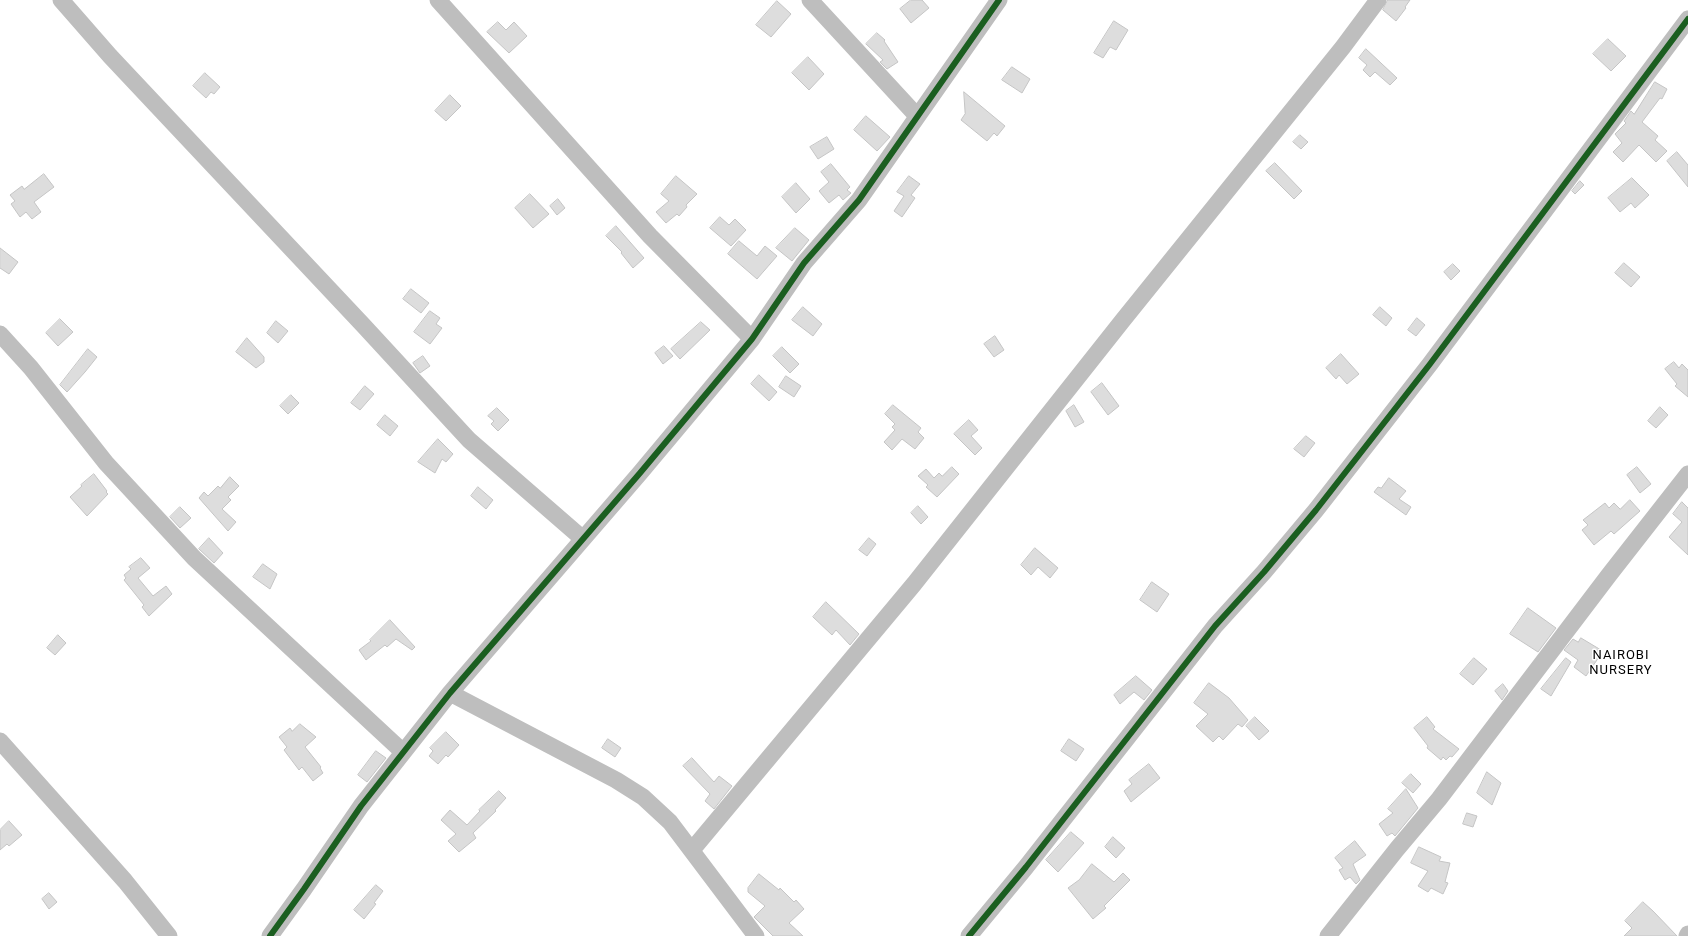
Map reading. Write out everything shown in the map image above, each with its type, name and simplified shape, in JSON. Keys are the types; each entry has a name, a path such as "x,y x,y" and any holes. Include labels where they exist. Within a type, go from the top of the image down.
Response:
{"street":[{"path":"61,0 110,56 469,440 583,539"},
{"path":"438,0 650,236 752,339"},
{"path":"810,0 917,116"},
{"path":"270,936 361,806 450,693 583,539 752,339 804,264 859,200 999,0"},
{"path":"692,850 914,584 1343,47 1378,0"},
{"path":"969,936 1026,867 1214,626 1264,572 1316,510 1430,364 1688,19"},
{"path":"0,334 31,368 106,463 194,558 403,752"},
{"path":"1328,936 1439,799 1609,575 1688,474"},
{"path":"450,693 616,780 643,797 670,822 756,936"},
{"path":"0,741 125,881 169,936"}],"building":[{"path":"911,0 922,0 929,8 911,23 900,9"},
{"path":"1388,0 1410,0 1396,21 1383,10"},
{"path":"777,1 791,14 771,37 756,25"},
{"path":"1114,21 1128,30 1116,50 1110,47 1103,58 1094,53"},
{"path":"498,22 506,30 514,22 527,36 509,53 487,32"},
{"path":"877,33 885,40 884,41 898,62 887,69 880,62 883,60 866,44"},
{"path":"1608,39 1626,56 1611,71 1593,54"},
{"path":"1366,49 1397,78 1390,85 1375,72 1370,77 1363,70 1367,65 1359,58"},
{"path":"808,57 824,74 809,90 792,73"},
{"path":"1012,67 1030,79 1022,93 1002,80"},
{"path":"205,73 220,87 214,94 211,92 206,98 193,86"},
{"path":"1655,82 1667,89 1662,99 1660,98 1642,122 1658,136 1655,140 1667,151 1656,162 1639,145 1623,162 1613,152 1622,143 1615,134 1626,123 1624,121 1631,111 1634,114"},
{"path":"964,92 1005,126 997,136 994,133 987,141 961,120 965,114"},
{"path":"450,95 461,106 446,121 435,111"},
{"path":"866,116 890,137 877,151 854,130"},
{"path":"1300,135 1308,142 1301,149 1293,142"},
{"path":"827,137 834,149 818,159 810,147"},
{"path":"1677,152 1688,165 1688,187 1667,161"},
{"path":"1275,163 1302,191 1294,199 1266,171"},
{"path":"831,164 850,187 847,190 851,193 843,200 839,195 829,203 819,191 829,182 821,172"},
{"path":"44,174 54,187 34,202 41,212 32,219 26,212 20,217 11,204 15,201 10,195 22,186 24,189"},
{"path":"676,176 697,194 686,205 687,207 679,216 677,214 666,223 656,212 669,201 661,194"},
{"path":"909,176 920,184 911,195 915,198 902,217 894,211 904,196 897,192"},
{"path":"1632,178 1649,195 1635,208 1631,203 1620,212 1608,198"},
{"path":"1580,181 1584,185 1575,194 1572,191"},
{"path":"796,183 810,199 796,213 782,197"},
{"path":"530,194 549,214 533,228 515,208"},
{"path":"558,199 565,208 557,215 550,206"},
{"path":"720,217 729,225 735,219 746,230 731,246 710,228"},
{"path":"616,226 644,258 633,268 621,253 622,252 606,236"},
{"path":"795,228 809,240 792,261 776,248"},
{"path":"739,241 757,256 765,246 777,256 757,279 728,254"},
{"path":"0,248 18,262 9,274 0,268"},
{"path":"1624,263 1640,277 1631,287 1615,273"},
{"path":"1453,264 1460,271 1451,280 1444,272"},
{"path":"411,289 429,303 421,313 403,299"},
{"path":"803,307 822,324 813,336 792,320"},
{"path":"1380,307 1392,318 1386,326 1373,315"},
{"path":"430,311 440,318 436,324 442,328 430,344 414,332"},
{"path":"1417,318 1425,325 1416,336 1408,330"},
{"path":"60,319 73,332 58,346 46,333"},
{"path":"276,321 288,331 278,343 267,333"},
{"path":"701,322 710,330 680,359 671,349"},
{"path":"995,336 1004,350 994,357 984,344"},
{"path":"247,338 264,357 264,362 256,368 236,352"},
{"path":"664,346 673,356 663,364 655,353"},
{"path":"782,347 799,364 790,373 773,356"},
{"path":"88,349 97,357 67,392 60,385"},
{"path":"1341,354 1359,374 1347,384 1339,375 1336,379 1326,368"},
{"path":"423,356 430,366 420,373 413,363"},
{"path":"1674,362 1679,368 1682,364 1688,370 1688,397 1675,386 1677,384 1665,369"},
{"path":"759,375 777,392 769,401 751,384"},
{"path":"786,376 801,386 794,397 779,387"},
{"path":"1102,383 1119,406 1108,415 1091,392"},
{"path":"365,386 374,394 360,410 351,403"},
{"path":"291,395 299,403 288,414 280,406"},
{"path":"893,405 921,428 918,432 924,438 915,449 902,439 892,450 884,442 895,430 892,427 895,424 885,414"},
{"path":"1074,405 1084,422 1075,427 1066,411"},
{"path":"1660,407 1668,415 1656,428 1648,421"},
{"path":"497,408 509,420 498,431 491,424 494,421 488,416"},
{"path":"385,415 398,426 390,436 377,425"},
{"path":"969,420 978,430 971,436 982,448 975,455 954,434"},
{"path":"1306,436 1315,443 1304,457 1294,449"},
{"path":"438,439 453,454 446,462 442,459 435,473 418,462"},
{"path":"952,467 959,474 937,497 926,487 928,485 918,476 926,469 934,478 939,473 942,476"},
{"path":"1637,467 1651,484 1640,493 1627,475"},
{"path":"94,474 108,494 87,516 70,497"},
{"path":"230,477 239,486 228,497 231,500 222,509 236,522 228,531 199,498 204,492 208,496 218,486 220,488"},
{"path":"1389,478 1406,491 1399,499 1411,507 1406,515 1374,492 1378,487 1381,488"},
{"path":"478,487 493,500 486,509 471,496"},
{"path":"1630,500 1640,511 1614,534 1611,531 1594,545 1582,530 1588,525 1583,520 1605,503 1609,508 1614,503 1620,509"},
{"path":"1682,502 1688,508 1688,555 1669,537 1682,522 1673,514"},
{"path":"918,506 928,517 921,524 911,513"},
{"path":"180,507 191,518 180,528 170,517"},
{"path":"209,538 223,553 214,563 199,549"},
{"path":"869,538 876,544 867,556 859,550"},
{"path":"1035,548 1058,568 1050,578 1038,567 1031,575 1021,565"},
{"path":"141,558 150,568 138,578 153,596 166,586 172,594 149,616 142,607 144,605 124,580 126,578 124,575 131,569 129,567"},
{"path":"263,564 277,574 270,589 253,577"},
{"path":"1152,582 1169,594 1157,612 1140,600"},
{"path":"826,602 859,634 850,645 836,630 832,635 813,617"},
{"path":"1528,608 1556,628 1538,652 1510,634"},
{"path":"390,620 415,647 412,650 396,639 387,647 385,645 366,660 359,650 371,641 370,640"},
{"path":"58,635 66,643 55,655 47,648"},
{"path":"1581,638 1601,650 1597,656 1599,657 1586,676 1574,667 1578,660 1564,650 1573,639 1578,642"},
{"path":"1474,658 1487,669 1473,685 1460,674"},
{"path":"1566,658 1571,662 1551,696 1541,689"},
{"path":"1136,676 1152,690 1144,700 1134,692 1120,704 1114,695"},
{"path":"1209,683 1229,698 1248,720 1242,727 1238,724 1223,740 1219,736 1213,742 1196,726 1208,714 1194,703"},
{"path":"1503,684 1508,691 1502,700 1495,691"},
{"path":"1255,717 1269,731 1259,740 1246,726"},
{"path":"1427,717 1435,727 1433,729 1459,749 1452,757 1450,756 1446,760 1443,757 1441,760 1427,748 1428,746 1414,728"},
{"path":"300,724 316,737 305,747 321,767 320,768 323,773 313,781 302,767 299,770 284,750 287,747 279,737 290,728 292,731"},
{"path":"446,732 459,745 448,757 446,755 438,764 429,756 433,751 430,748"},
{"path":"608,739 621,748 615,757 602,748"},
{"path":"1069,739 1084,749 1076,761 1061,751"},
{"path":"376,751 386,758 367,782 358,775"},
{"path":"692,758 714,782 719,776 732,786 714,809 705,801 710,794 683,766"},
{"path":"1149,764 1160,778 1131,802 1124,791 1132,784 1129,780"},
{"path":"1487,772 1501,783 1492,805 1477,793"},
{"path":"1411,774 1421,784 1413,793 1402,783"},
{"path":"1406,789 1418,808 1395,836 1392,833 1387,836 1379,824 1393,813 1388,809"},
{"path":"499,791 506,798 495,810 496,811 473,833 476,838 459,852 448,841 456,834 441,820 450,810 467,825 480,811 479,810"},
{"path":"1467,813 1477,816 1473,827 1463,824"},
{"path":"9,821 22,835 9,846 7,844 0,850 0,830"},
{"path":"1071,832 1084,843 1058,872 1046,860"},
{"path":"1113,837 1125,848 1116,858 1105,847"},
{"path":"1355,841 1366,855 1353,864 1360,880 1356,884 1350,877 1345,880 1339,870 1343,868 1335,858"},
{"path":"1419,847 1441,857 1439,861 1450,863 1445,882 1448,883 1443,894 1431,888 1428,892 1418,886 1428,871 1411,863"},
{"path":"1092,864 1114,882 1123,873 1130,880 1104,906 1106,908 1093,919 1068,888 1079,880"},
{"path":"759,874 779,890 780,888 794,902 796,900 804,909 789,923 803,936 773,936 754,917 765,906 748,892 748,888"},
{"path":"376,885 383,891 374,903 376,904 364,919 354,910"},
{"path":"49,893 57,902 49,909 42,899"},
{"path":"1643,902 1677,936 1624,936 1632,928 1625,921"}],"cycle path":[{"path":"270,936 361,806 450,693 640,473 752,339 804,263 859,200 999,0"},
{"path":"969,936 1026,867 1215,626 1264,572 1316,510 1430,364 1688,19"}],"district":[{"name":"NAIROBI NURSERY","path":"1621,664"}]}
